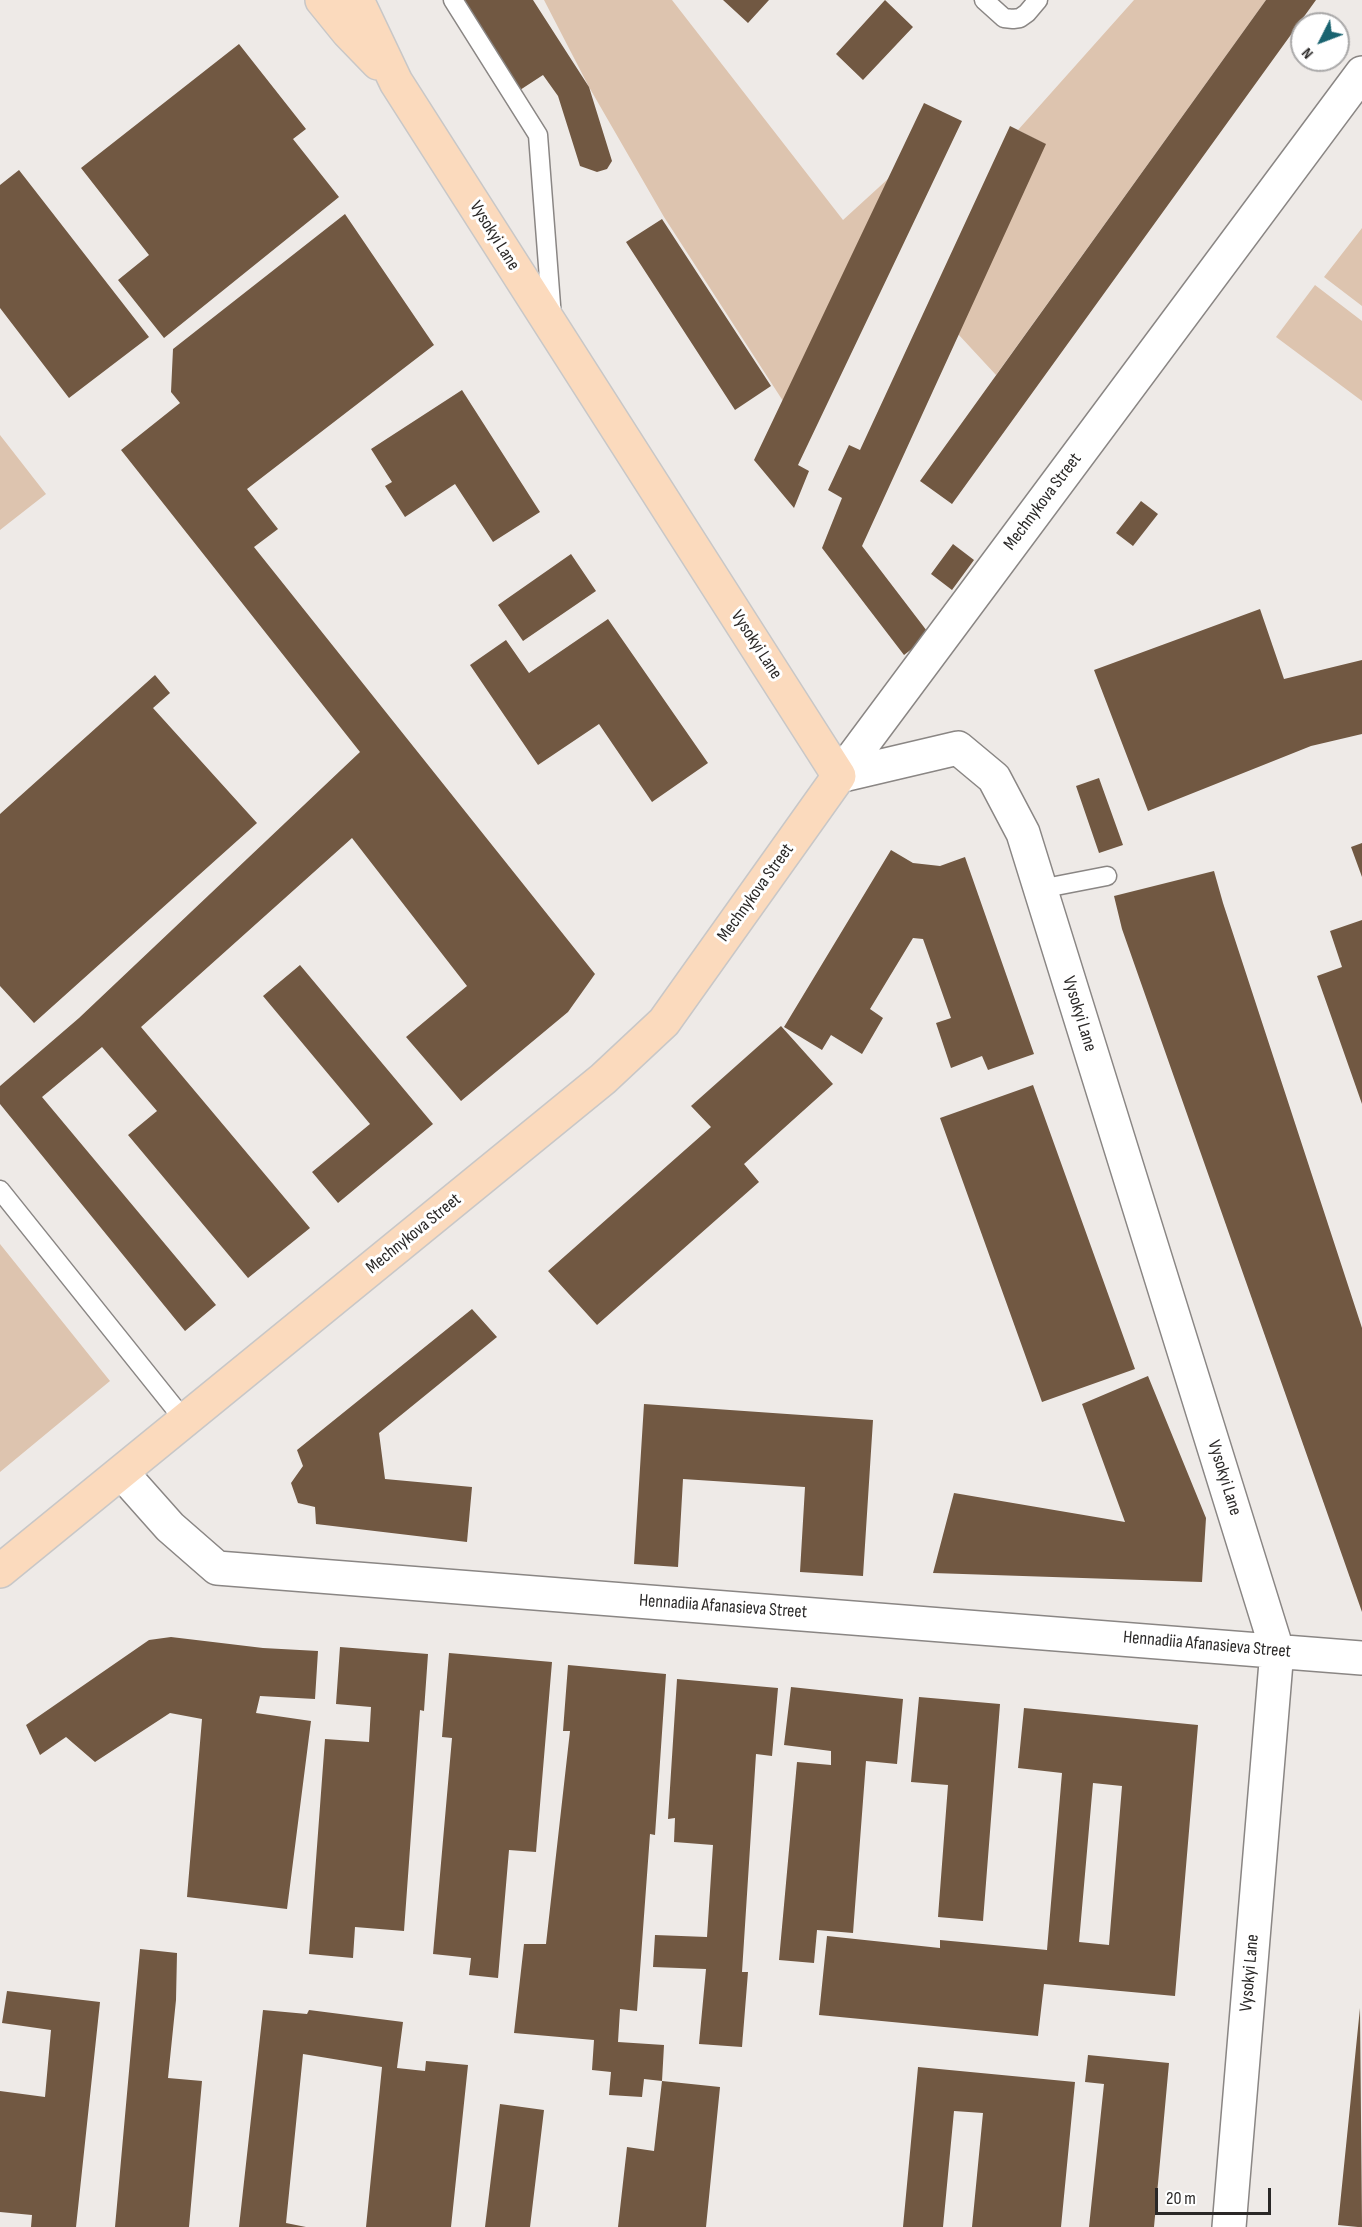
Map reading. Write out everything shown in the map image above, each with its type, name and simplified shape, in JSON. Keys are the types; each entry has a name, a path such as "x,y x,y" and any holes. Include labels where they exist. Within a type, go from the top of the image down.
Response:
{"main road":[{"name":"Vysokyi Lane","path":"322,0 348,32 396,81"},
{"name":"Vysokyi Lane","path":"357,0 396,81 839,776"},
{"name":"Mechnykova Street","path":"0,1571 603,1079 664,1022 839,776"}],"street":[{"name":"Mechnykova Street","path":"839,776 1362,73"},
{"name":"Vysokyi Lane","path":"839,776 958,748 994,778 1023,833 1277,1650 1229,2227"},
{"name":"Hennadiia Afanasieva Street","path":"122,1473 170,1527 217,1568 1362,1658"}],"lane":[{"path":"453,0 538,135 553,328"},
{"path":"984,0 1004,18 1013,19 1020,18 1027,13 1038,0"},
{"path":"1040,889 1107,876"},
{"path":"0,1190 185,1421"}],"shaded area":[{"path":"544,0 672,0 843,220 889,178 783,401 664,217 589,87"},
{"path":"1134,0 1266,0 996,375 958,334 1045,144 1018,130"},
{"path":"1362,228 1362,306 1324,277"},
{"path":"1315,285 1362,321 1362,401 1276,337"},
{"path":"0,435 46,494 0,530"},
{"path":"0,1244 110,1381 0,1472"}],"building":[{"path":"462,0 533,0 589,87 612,161 607,169 597,172 580,166 558,96 543,75 520,90"},
{"path":"723,0 769,0 748,23"},
{"path":"885,0 913,27 863,80 836,54"},
{"path":"1266,0 1316,0 1307,12 1290,12 1290,36 952,504 920,481"},
{"path":"239,44 306,129 293,139 339,197 164,338 118,280 149,255 81,168"},
{"path":"924,103 962,121 798,465 809,471 794,508 754,460"},
{"path":"1010,126 1046,144 862,546 930,635 904,655 822,548 842,498 828,490 849,445 860,450"},
{"path":"19,170 149,337 69,398 0,308 0,185"},
{"path":"345,214 434,345 247,489 278,529 254,547 595,974 568,1012 461,1101 406,1037 467,986 352,838 141,1027 310,1228 248,1278 128,1135 157,1111 102,1047 42,1097 216,1305 185,1331 0,1104 0,1086 79,1018 360,752 121,450 180,403 171,392 173,349"},
{"path":"662,219 771,386 735,410 626,242"},
{"path":"462,390 540,512 493,542 455,484 405,517 385,486 392,482 371,449"},
{"path":"1141,501 1158,514 1133,546 1116,533"},
{"path":"953,544 974,560 952,590 931,574"},
{"path":"571,554 596,591 523,641 498,605"},
{"path":"1260,609 1284,679 1362,660 1362,734 1311,746 1148,811 1094,670"},
{"path":"608,619 708,763 652,802 599,724 538,765 470,665 506,640 529,673"},
{"path":"155,675 170,693 153,708 257,823 34,1023 0,986 0,814"},
{"path":"1099,778 1123,845 1099,853 1076,786"},
{"path":"1362,843 1362,877 1351,847"},
{"path":"891,850 913,863 940,866 965,857 1034,1054 988,1070 982,1056 951,1068 936,1023 951,1018 923,939 913,938 870,1009 883,1018 862,1054 831,1035 822,1050 784,1027"},
{"path":"1214,871 1362,1328 1362,1612 1122,929 1114,896"},
{"path":"1362,920 1362,1104 1317,976 1342,967 1330,931"},
{"path":"300,965 433,1124 338,1203 312,1172 370,1124 263,996"},
{"path":"781,1026 833,1084 744,1164 759,1182 597,1325 548,1271 711,1127 691,1106"},
{"path":"1033,1085 1135,1369 1042,1402 940,1118"},
{"path":"472,1309 497,1337 379,1433 385,1479 472,1487 467,1542 316,1524 315,1507 298,1503 291,1483 303,1466 297,1450"},
{"path":"1148,1376 1206,1518 1202,1582 933,1573 954,1493 1125,1522 1082,1404"},
{"path":"644,1404 873,1420 863,1576 800,1572 805,1487 683,1479 678,1567 634,1564"},
{"path":"171,1637 263,1648 318,1651 315,1699 260,1696 256,1713 311,1721 287,1909 187,1897 202,1719 170,1713 95,1762 66,1737 40,1755 26,1725 149,1640"},
{"path":"340,1647 428,1654 424,1711 420,1710 404,1931 355,1927 353,1958 309,1954 325,1739 369,1742 371,1707 336,1704"},
{"path":"449,1653 552,1662 536,1852 509,1850 498,1978 469,1975 471,1958 433,1954 452,1738 442,1737"},
{"path":"568,1665 666,1674 655,1835 650,1834 637,2011 620,2009 618,2042 664,2045 662,2081 644,2079 642,2097 609,2095 611,2072 592,2070 594,2040 514,2033 524,1944 546,1944 570,1731 563,1731"},
{"path":"677,1679 778,1688 772,1756 756,1754 742,1972 748,1972 742,2047 699,2044 706,1969 653,1967 655,1935 707,1937 713,1845 674,1842 675,1818 668,1819"},
{"path":"791,1687 903,1699 897,1764 866,1761 853,1933 817,1930 814,1963 779,1960 797,1762 831,1765 831,1751 784,1745"},
{"path":"919,1697 1000,1704 983,1921 938,1917 948,1785 911,1782"},
{"path":"1024,1708 1198,1725 1175,1996 1044,1984 1038,2036 819,2015 827,1936 940,1948 940,1940 1047,1950 1062,1773 1018,1768","holes":["1093,1783 1122,1786 1109,1945 1079,1942"]},
{"path":"140,1949 177,1953 176,2000 168,2078 202,2081 189,2227 115,2227"},
{"path":"7,1991 100,2002 76,2227 31,2227 32,2215 0,2212 0,2091 45,2097 51,2030 2,2023"},
{"path":"1360,2008 1362,2227 1358,2227 1338,2225"},
{"path":"263,2010 307,2014 309,2010 403,2022 397,2068 425,2071 426,2061 468,2065 451,2227 366,2227 382,2067 303,2054 286,2223 306,2227 239,2227"},
{"path":"1088,2055 1169,2063 1154,2227 1089,2227 1104,2084 1085,2082"},
{"path":"918,2067 1075,2082 1061,2227 972,2227 983,2113 954,2111 943,2227 903,2227"},
{"path":"662,2081 720,2087 706,2227 618,2227 627,2147 654,2151"},
{"path":"500,2104 544,2110 530,2227 485,2227"}]}
